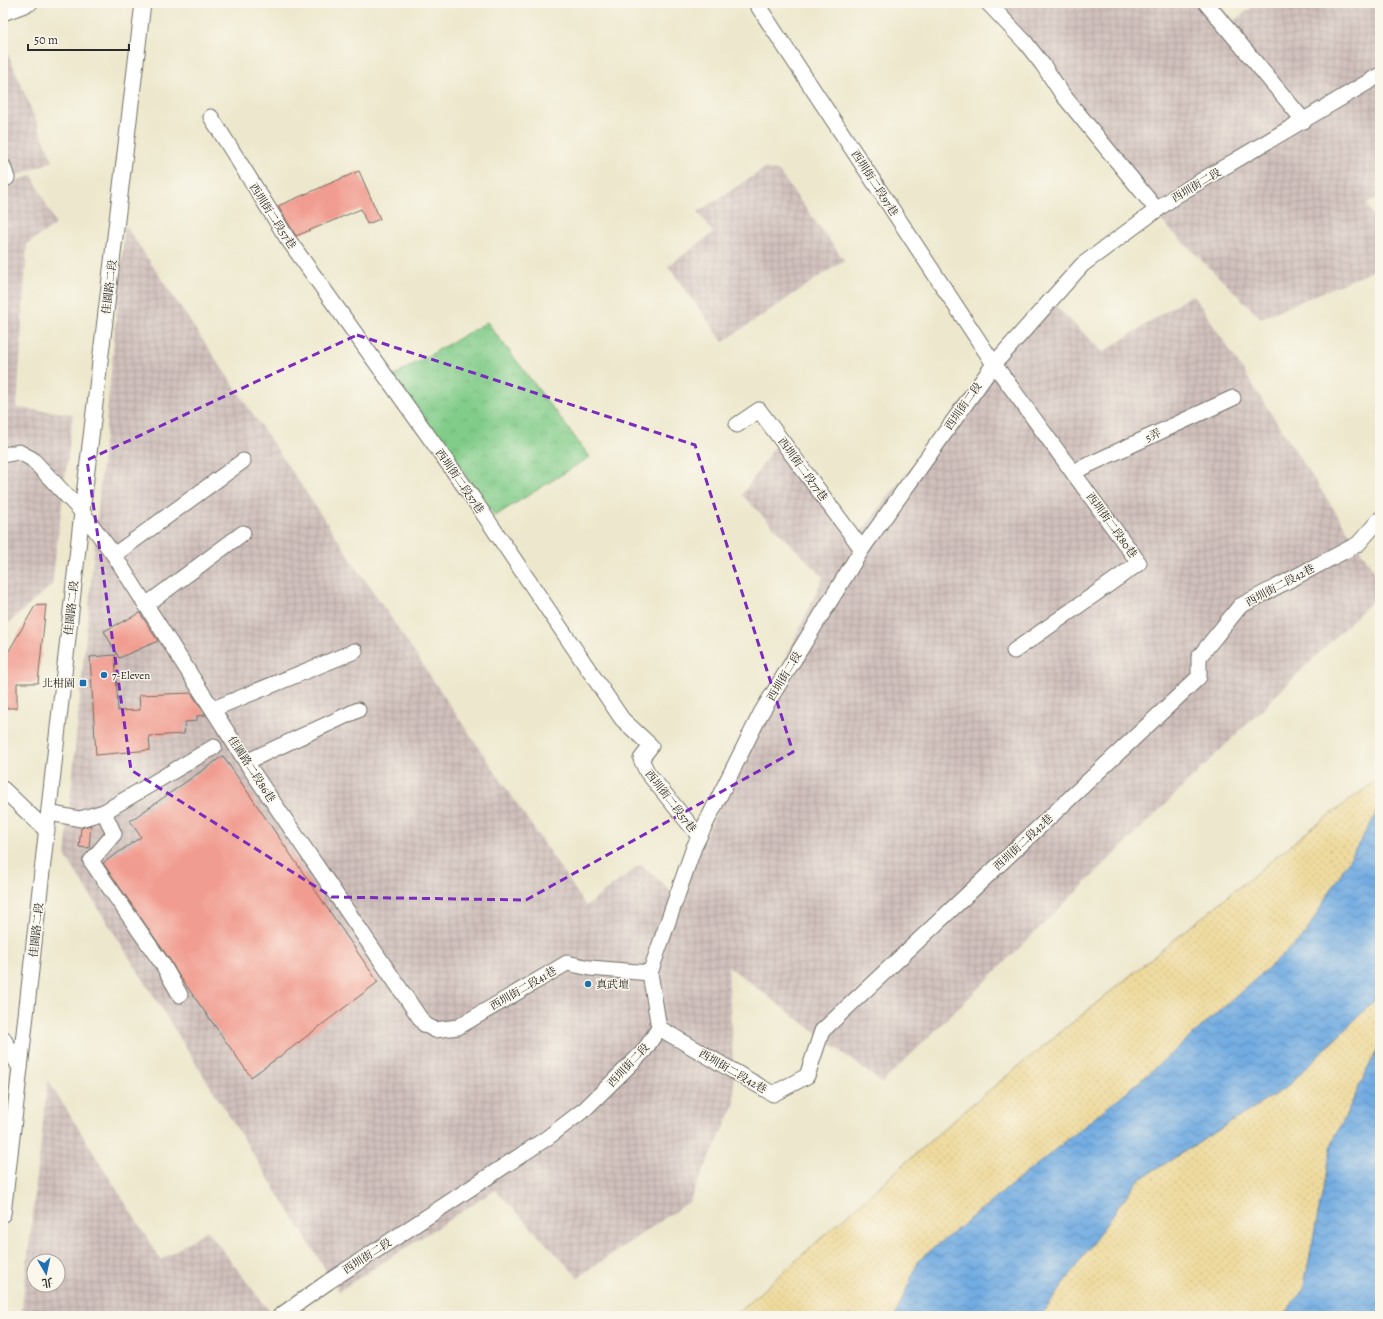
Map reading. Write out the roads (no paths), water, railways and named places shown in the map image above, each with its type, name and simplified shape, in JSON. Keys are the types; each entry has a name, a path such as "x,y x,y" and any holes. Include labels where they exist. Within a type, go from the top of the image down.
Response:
{"street":[{"path":"3,13 30,3"},
{"name":"佳園路二段","path":"3,1214 82,512 143,3"},
{"name":"西圳街二段97巷","path":"756,3 994,364"},
{"path":"988,3 1025,42 1043,65 1063,95 1157,210"},
{"path":"1206,3 1304,121"},
{"name":"西圳街二段","path":"280,1316 334,1278 547,1138 591,1103 644,1051 659,1028 650,973 694,847 761,713 862,549 994,364 1082,265 1177,195 1380,75"},
{"name":"西圳街二段57巷","path":"211,117 287,238 472,497 622,719 651,746 641,759 647,772 699,836"},
{"name":"西圳街二段80巷","path":"994,364 1139,562 1014,651"},
{"name":"5弄","path":"1073,472 1233,398"},
{"name":"西圳街二段77巷","path":"737,424 759,410 862,549"},
{"name":"佳園路二段86巷","path":"3,455 19,452 32,459 82,512 114,556 246,762 424,1024"},
{"path":"114,556 243,461"},
{"name":"西圳街二段42巷","path":"659,1028 773,1094 807,1076 822,1031 1199,677 1199,657 1240,606 1358,544 1380,519"},
{"path":"146,605 243,533"},
{"path":"213,709 355,651"},
{"path":"246,762 358,710"},
{"path":"49,814 80,819 104,812 214,747"},
{"path":"3,789 47,831"},
{"path":"104,812 114,834 91,861 162,965 180,995"},
{"name":"西圳街二段41巷","path":"424,1024 435,1030 458,1026 567,963 590,968 650,973"},
{"path":"3,1038 20,1068"}],"water":[{"path":"1380,808 1380,998 1373,1002 1287,1087 1136,1182 1043,1313 1039,1316 895,1316 919,1260 1146,1076 1303,937"},
{"path":"1380,1043 1380,1316 1283,1316 1303,1290 1332,1144"}],"place":[{"name":"7-Eleven","path":"104,675"},
{"name":"北柑園","path":"83,683"},
{"name":"真武壇","path":"588,984"}]}
